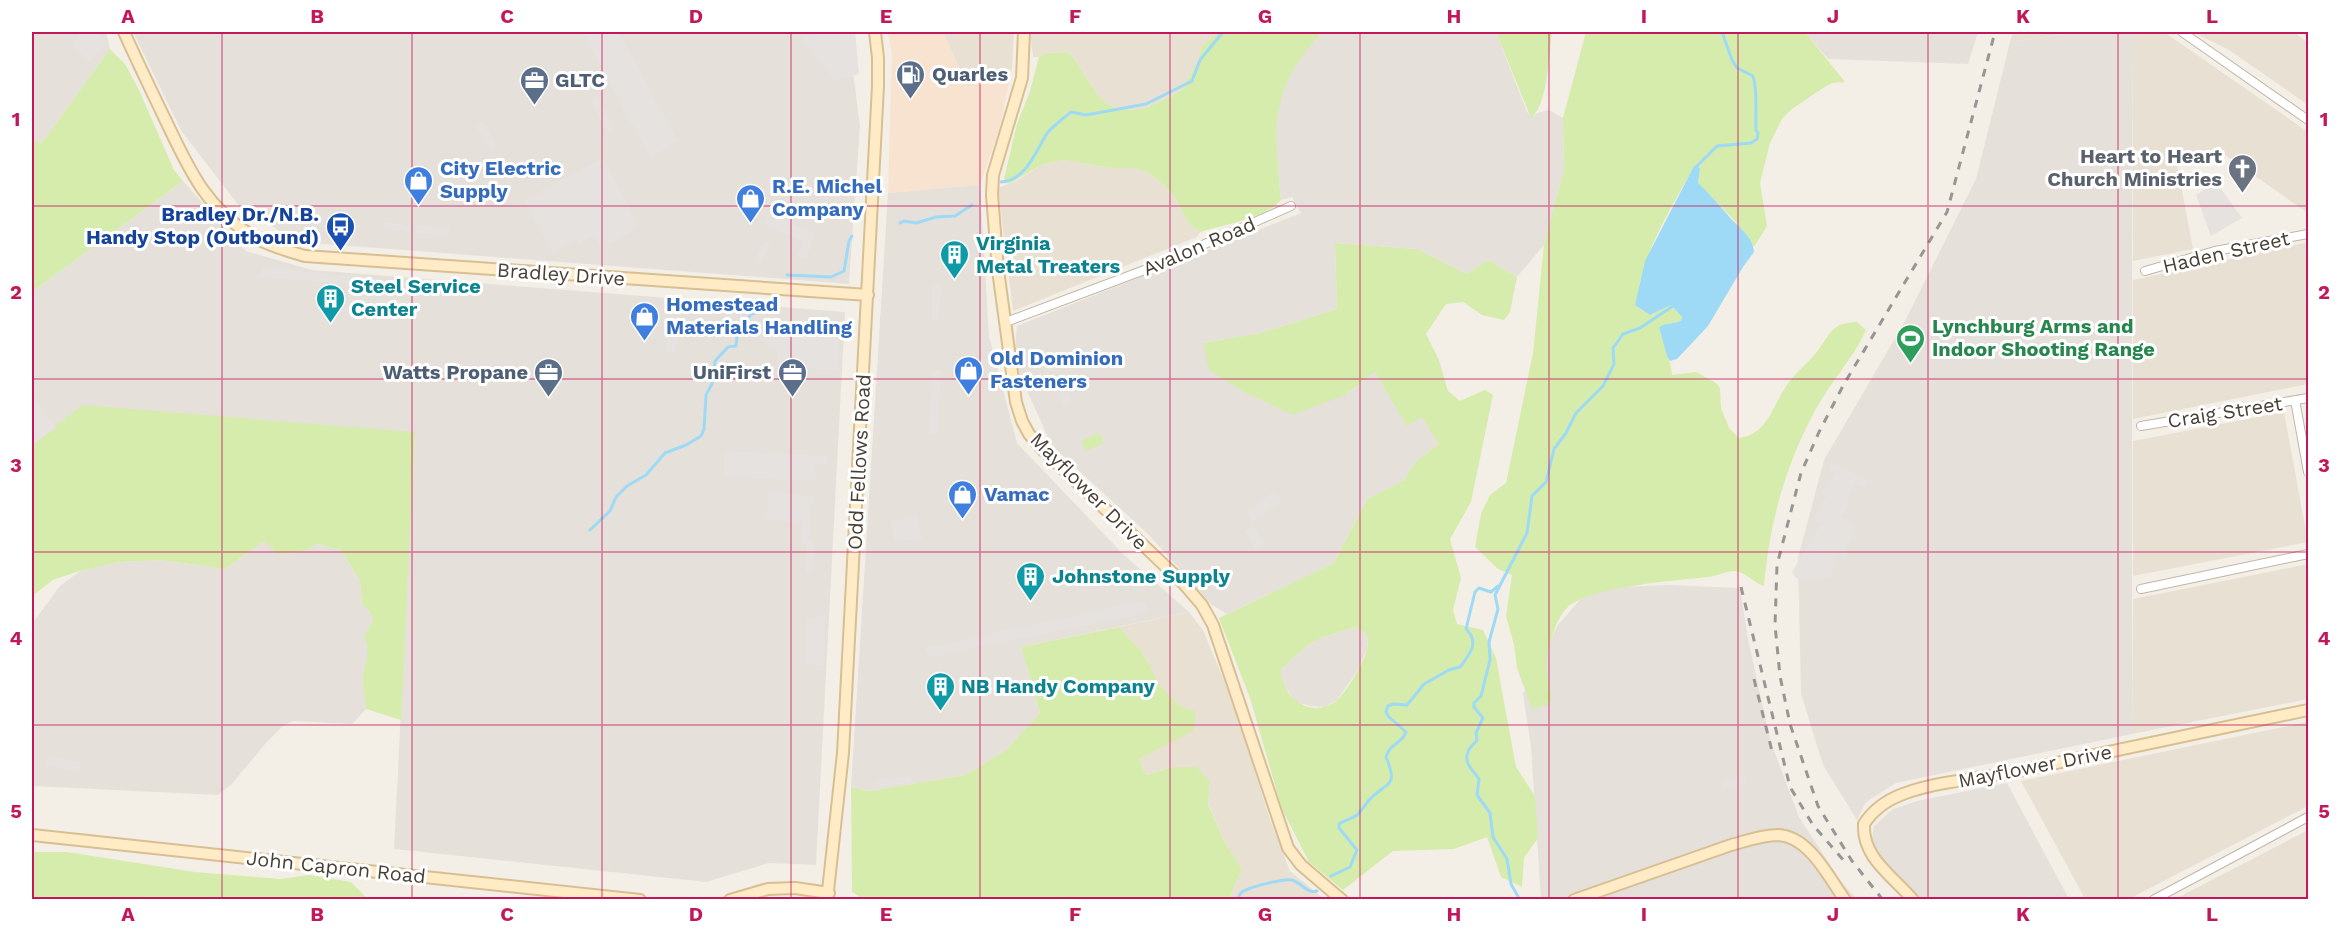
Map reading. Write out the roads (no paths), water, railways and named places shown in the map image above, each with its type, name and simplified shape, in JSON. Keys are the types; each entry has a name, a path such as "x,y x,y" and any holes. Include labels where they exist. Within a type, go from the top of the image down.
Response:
{"street":[{"name":"Bradley Drive","path":"124,32 188,169 204,192 227,218 255,237 283,249 305,256 868,295"},
{"name":"Odd Fellows Road","path":"829,897 843,753 868,295 878,58 875,32"},
{"name":"Mayflower Drive","path":"1024,32 1022,78 993,175 993,217 1005,322 1016,402 1022,421 1029,434 1044,451 1183,583 1202,605 1217,635 1288,848 1301,865 1342,900"},
{"path":"2182,32 2308,120"},
{"name":"Avalon Road","path":"1005,322 1155,266 1291,206"},
{"name":"Haden Street","path":"2145,271 2215,251 2308,234"},
{"name":"Craig Street","path":"2141,426 2308,398"},
{"path":"2295,400 2308,472"},
{"path":"2141,589 2308,554"},
{"name":"Mayflower Drive","path":"1913,900 1872,856 1865,842 1864,824 1872,813 1889,800 1946,784 2015,772 2308,710"},
{"path":"2153,900 2308,818"},
{"name":"John Capron Road","path":"32,835 640,900"},
{"path":"1574,900 1731,845 1754,838 1779,835 1794,840 1806,848 1845,900"},
{"path":"730,900 768,889 795,888 829,897"}],"water":[{"path":"1697,165 1700,169 1698,183 1747,236 1754,252 1708,326 1677,359 1670,361 1659,327 1679,322 1682,317 1671,305 1650,315 1635,305 1645,261 1694,166"}],"waterway":[{"path":"1001,182 1017,177 1033,158 1048,132 1071,112 1086,115 1146,104 1192,81 1200,60 1223,32"},
{"path":"1697,166 1717,146 1751,143 1757,139 1755,82 1753,76 1737,68 1722,32"},
{"path":"900,223 904,221 916,223 936,217 955,216 972,205"},
{"path":"787,275 831,277 844,271 849,241 852,236"},
{"path":"1520,900 1511,884 1507,859 1493,837 1490,813 1477,795 1479,779 1467,760 1469,750 1477,740 1476,733 1483,718 1474,707 1474,703 1481,696 1490,660 1489,642 1498,609 1495,595 1527,533 1532,496 1546,482 1554,449 1566,433 1576,413 1603,386 1614,364 1613,348 1623,334 1640,328 1673,306"},
{"path":"590,530 610,511 616,497 627,486 646,475 665,453 701,436 704,429 706,395 712,384 715,361 728,347 736,346 737,335 751,314 756,313 760,307"},
{"path":"1331,876 1350,867 1357,850 1339,828 1339,824 1357,815 1391,779 1386,757 1390,749 1402,739 1406,732 1389,717 1386,712 1388,706 1407,705 1424,684 1449,670 1460,667 1472,648 1472,639 1466,629 1475,592 1479,588 1491,592 1498,586"},
{"path":"1237,900 1246,890 1282,880 1296,881 1307,890 1317,891"}],"railway":[{"path":"1883,900 1852,861 1818,806 1790,724 1780,676 1775,625 1777,565 1801,473 1819,432 1844,384 1947,212 1995,32"},
{"path":"1741,587 1790,787 1813,825 1845,862"},
{"path":"1754,679 1773,755"}],"place":[{"name":"Quarles","path":"911,100"},
{"name":"GLTC","path":"534,106"},
{"name":"Heart to Heart Church Ministries","path":"2243,194"},
{"name":"City Electric Supply","path":"419,206"},
{"name":"R.E. Michel Company","path":"751,224"},
{"name":"Bradley Dr./N.B. Handy Stop (Outbound)","path":"340,252"},
{"name":"Virginia Metal Treaters","path":"955,280"},
{"name":"Steel Service Center","path":"330,324"},
{"name":"Homestead Materials Handling","path":"645,342"},
{"name":"Lynchburg Arms and Indoor Shooting Range","path":"1911,364"},
{"name":"Old Dominion Fasteners","path":"969,396"},
{"name":"Watts Propane","path":"549,398"},
{"name":"UniFirst","path":"792,398"},
{"name":"Vamac","path":"963,520"},
{"name":"Johnstone Supply","path":"1031,602"},
{"name":"NB Handy Company","path":"940,712"}]}
